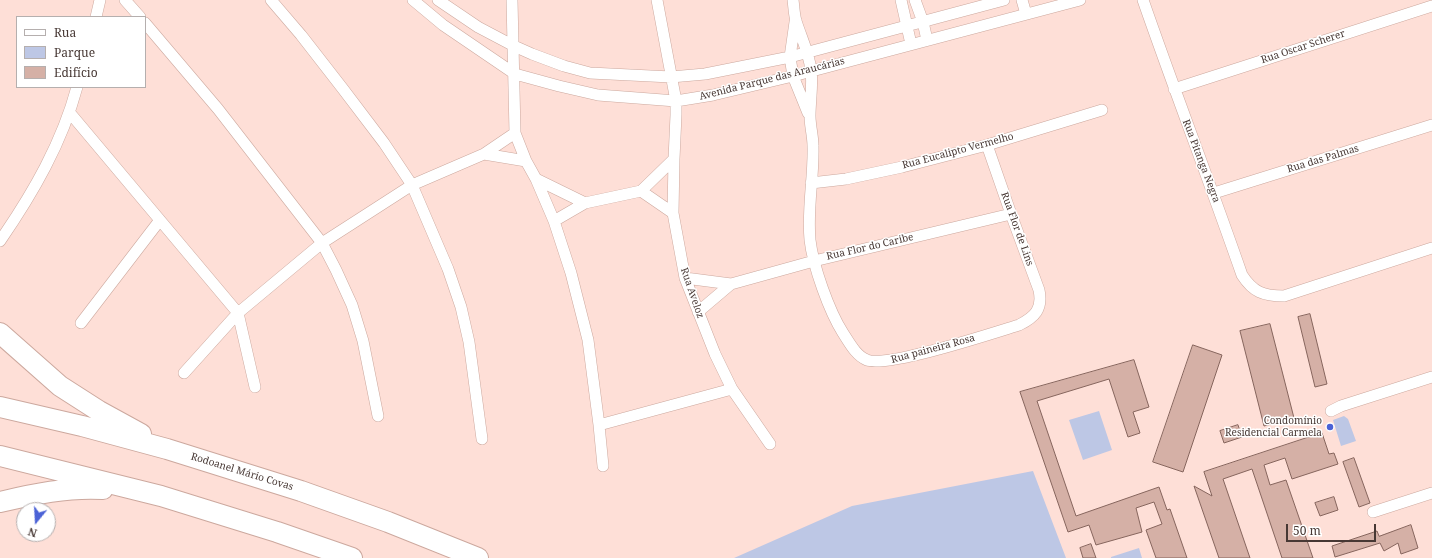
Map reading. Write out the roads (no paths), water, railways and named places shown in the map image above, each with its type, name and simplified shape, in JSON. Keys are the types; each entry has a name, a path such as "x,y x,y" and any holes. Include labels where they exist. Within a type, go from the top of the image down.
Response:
{"highway":[{"path":"0,333 60,386 99,412 167,449"},
{"name":"Rodoanel Mário Covas","path":"0,407 167,449 301,491 388,522 478,558"},
{"path":"0,456 162,496 277,532 352,558"},
{"path":"0,502 48,491 78,488 102,488 162,496"}],"street":[{"path":"96,16 100,0"},
{"path":"125,0 139,16"},
{"path":"270,0 301,35 343,89 384,143 412,185 448,269 460,307 469,342 482,439"},
{"name":"Avenida Parque das Araucárias","path":"413,0 443,25 514,74 598,95 676,101 713,95 793,76 1080,0"},
{"name":"Avenida Parque das Araucárias","path":"438,0 478,27 514,46 564,66 590,73 671,77 705,74 790,56 1004,0"},
{"path":"512,0 515,133 526,161 536,179 554,221 571,273 588,340 603,466"},
{"name":"Rua Aveloz","path":"657,0 676,101 673,213 685,278 715,354 732,389 770,444"},
{"path":"793,0 796,19 807,52 811,71 810,118"},
{"path":"901,0 911,44"},
{"path":"915,0 923,22 927,40"},
{"path":"1022,0 1026,14"},
{"name":"Rua Pitanga Negra","path":"1144,0 1174,89 1214,193 1242,276 1249,286 1260,293 1271,296 1284,296 1432,248"},
{"name":"Rua Oscar Scherer","path":"1174,89 1432,6"},
{"path":"796,19 790,56 793,76 810,118"},
{"path":"146,24 218,108 322,243 352,305 363,341 378,416"},
{"path":"0,241 40,178 60,138 70,113 77,88"},
{"name":"Rua Eucalipto Vermelho","path":"811,182 846,179 987,145 1102,110"},
{"path":"70,113 238,313 255,387"},
{"name":"Rua paineira Rosa","path":"810,118 813,145 810,240 814,261 836,323 848,342 859,355 867,360 880,362 906,358 1019,325 1030,320 1036,313"},
{"name":"Rua das Palmas","path":"1214,193 1432,125"},
{"path":"184,373 238,313 322,243 412,185 484,154 515,133"},
{"name":"Rua Flor de Lins","path":"987,145 1039,290 1040,297 1036,313"},
{"path":"484,154 526,161"},
{"path":"554,221 585,203 641,191 674,159"},
{"path":"536,179 585,203"},
{"path":"641,191 673,213"},
{"name":"Rua Flor do Caribe","path":"731,284 814,261 1011,214"},
{"path":"81,323 160,220"},
{"path":"685,278 731,284"},
{"path":"698,312 731,284"},
{"path":"1331,411 1341,406 1432,377"},
{"path":"599,425 732,389"},
{"path":"1373,512 1432,493"}],"place":[{"name":"Condomínio Residencial Carmela","path":"1330,427"}]}
